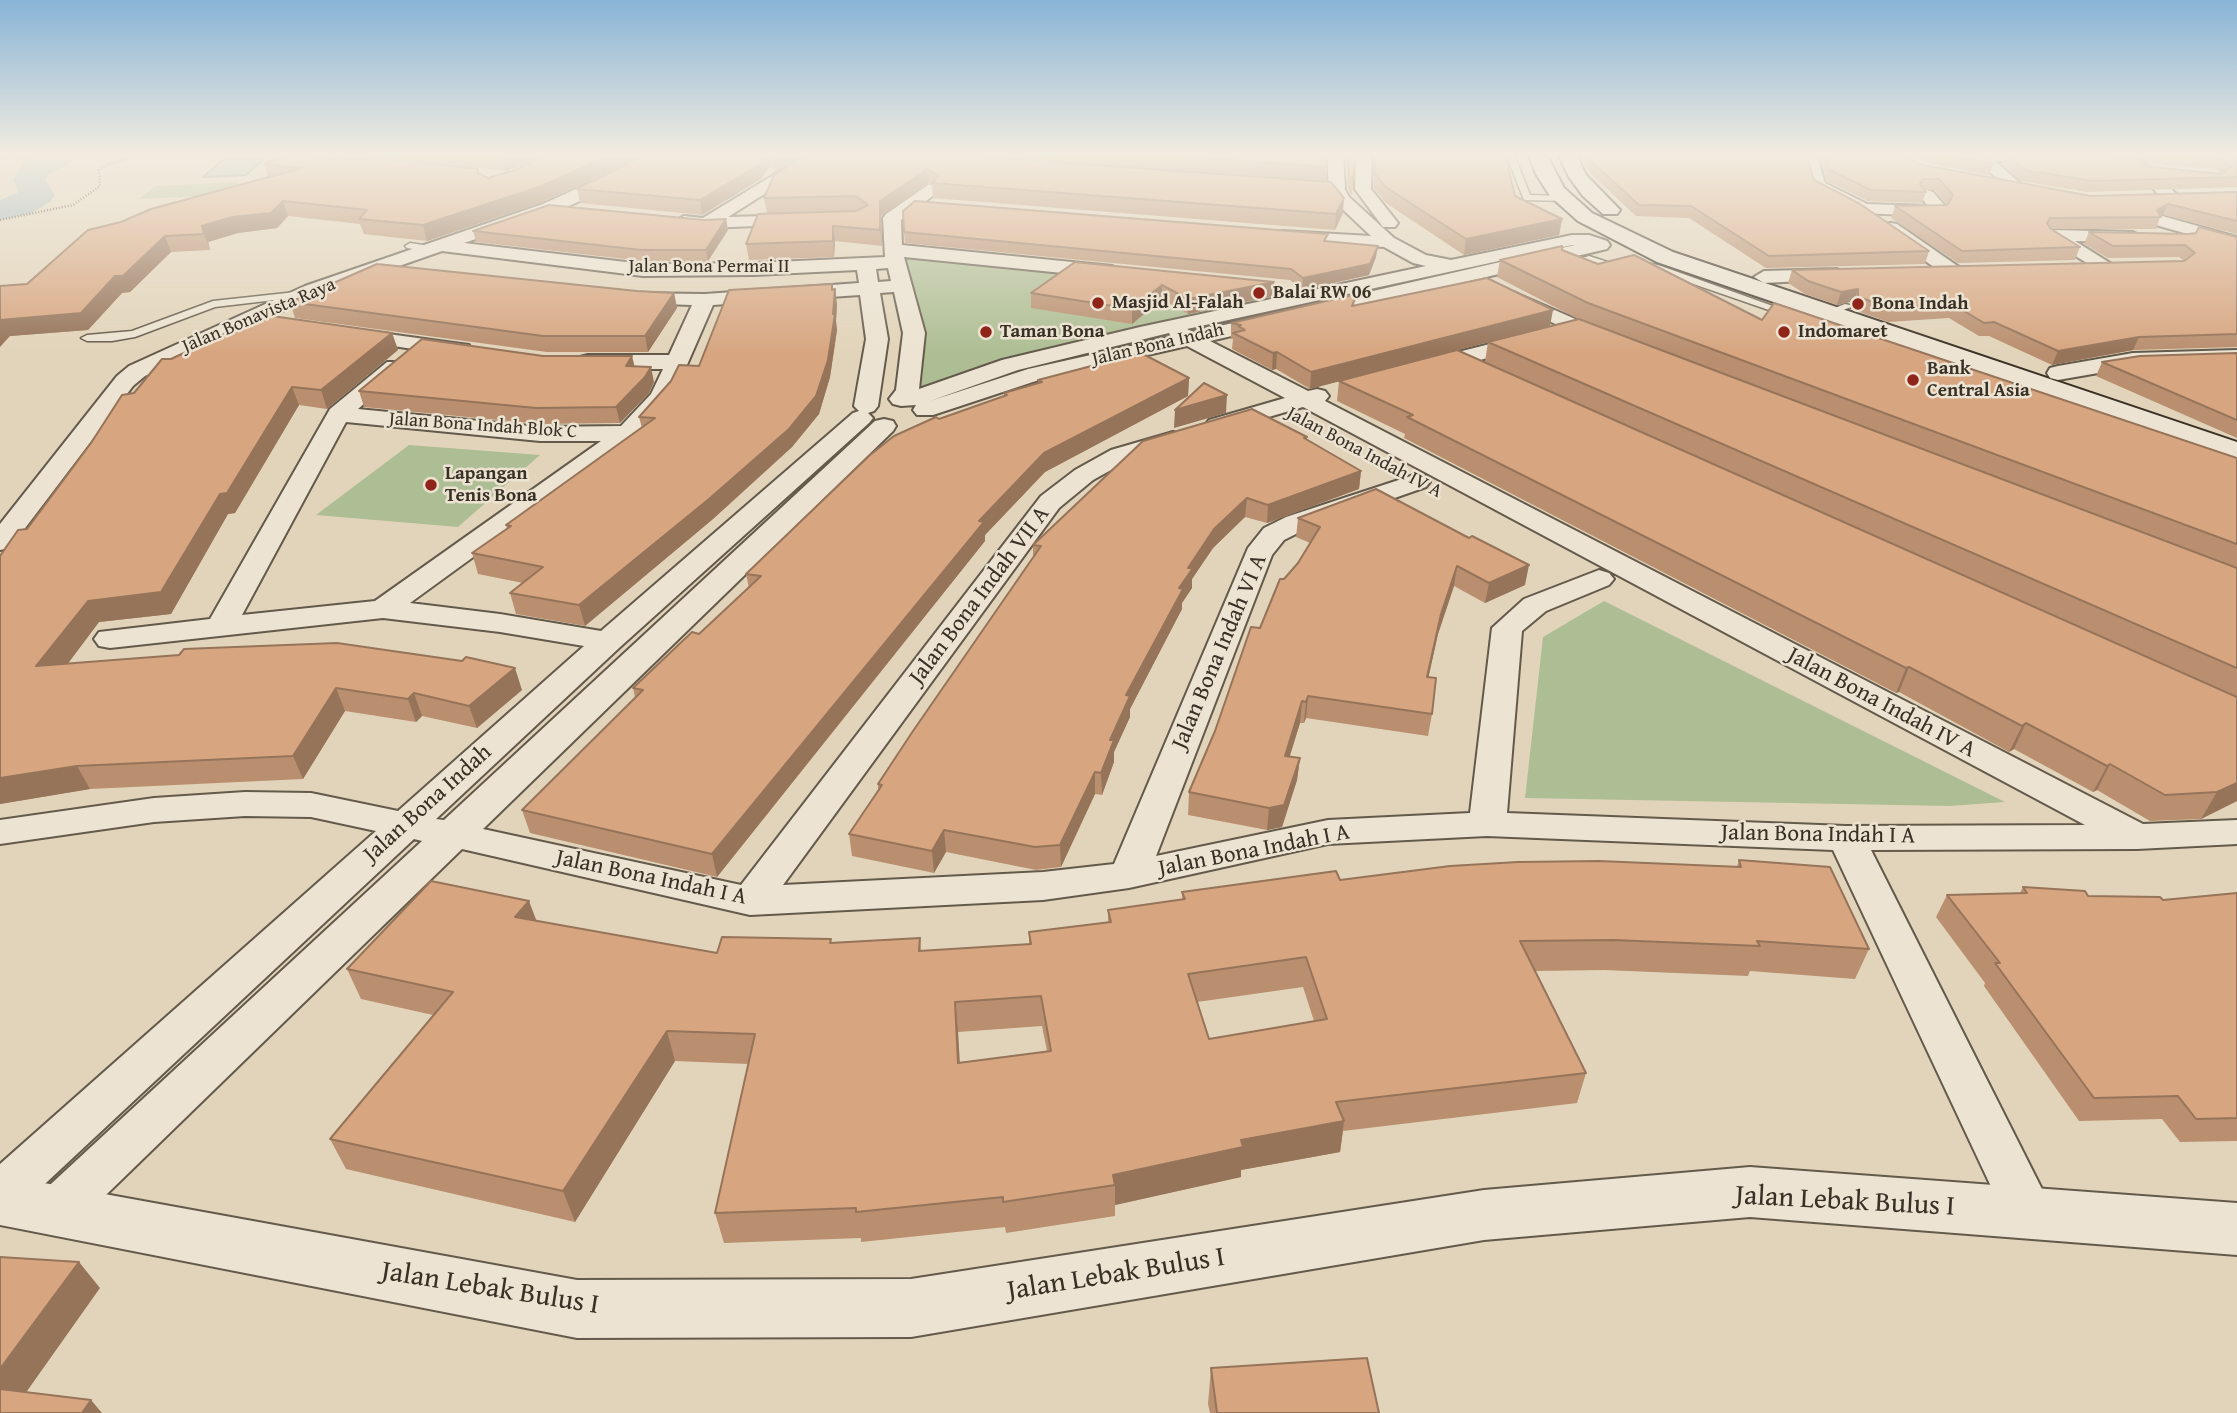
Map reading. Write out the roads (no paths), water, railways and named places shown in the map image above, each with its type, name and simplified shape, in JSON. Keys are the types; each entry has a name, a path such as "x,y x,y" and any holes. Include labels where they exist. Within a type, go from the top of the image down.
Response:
{"main road":[{"path":"1590,220 1665,257 1829,317 2237,452"},
{"path":"1627,220 1648,233 1764,277 1829,317 2058,373 2237,431"},
{"name":"Jalan Lebak Bulus I","path":"0,1197 577,1309 911,1308 1484,1215 1750,1192 2237,1229"}],"street":[{"name":"Jalan Bonavista Raya","path":"0,542 125,381 152,363 363,269 511,220"},
{"path":"675,220 706,223 817,220"},
{"path":"706,223 711,220"},
{"path":"891,410 907,390 914,333 895,256 892,220"},
{"path":"1363,220 1388,242 1420,259 1458,270"},
{"path":"1385,220 1412,242 1458,270 1576,328 1628,348"},
{"path":"1880,220 1952,271"},
{"path":"2162,220 2237,243"},
{"path":"2103,267 2048,229 2152,238 2184,238 2180,236"},
{"path":"1266,234 1388,242"},
{"name":"Jalan Bona Indah","path":"0,1197 608,641 891,410 1036,374 1164,335 1320,292 1458,270 1601,245 1580,239 1458,270 1164,335"},
{"path":"862,241 891,410"},
{"name":"Jalan Bona Permai II","path":"426,247 643,270 866,264 895,256 1127,273"},
{"path":"2067,268 2128,266"},
{"path":"363,269 418,274"},
{"path":"1924,272 1973,270"},
{"path":"1764,277 1856,274"},
{"path":"613,295 705,300 902,286"},
{"path":"1265,287 1320,292"},
{"path":"383,609 628,433 661,397 705,300"},
{"path":"248,320 289,326"},
{"path":"1402,373 1576,328"},
{"path":"329,331 484,354"},
{"name":"Jalan Bona Indah IV A","path":"1164,335 1305,399 1612,574"},
{"name":"Jalan Bona Indah IV A","path":"1164,335 1278,407 1418,482 1612,574 2137,837"},
{"path":"221,626 338,414 421,345"},
{"path":"2058,373 2133,360 2237,357"},
{"path":"1455,359 1493,377"},
{"path":"573,362 677,362"},
{"name":"Jalan Bona Indah VII A","path":"750,901 1050,502 1084,475 1120,456 1335,391"},
{"name":"Jalan Bona Indah","path":"57,1210 454,835 891,410"},
{"name":"Jalan Bona Indah Blok C","path":"338,414 540,434 628,433"},
{"name":"Jalan Bona Indah VI A","path":"1129,875 1258,554 1274,534 1296,523 1418,482"},
{"path":"1487,824 1507,628 1535,605 1612,574"},
{"path":"110,639 383,609 500,623 608,641"},
{"name":"Jalan Bona Indah I A","path":"0,832 154,810 244,804 311,805 750,901 1042,886 1129,875 1328,832 1487,824 1846,838 2137,837 2237,832"},
{"path":"1846,838 2029,1213"}],"lane":[{"path":"1619,269 1589,259 1564,265 1590,274 1619,269 1633,266 1654,267 1829,317"},
{"path":"87,338 135,334 214,298 309,292"}],"place":[{"name":"Balai RW 06","path":"1259,293"},
{"name":"Masjid Al-Falah","path":"1098,303"},
{"name":"Bona Indah","path":"1858,304"},
{"name":"Taman Bona","path":"986,332"},
{"name":"Indomaret","path":"1784,332"},
{"name":"Bank Central Asia","path":"1913,380"},
{"name":"Lapangan Tenis Bona","path":"431,485"}]}
